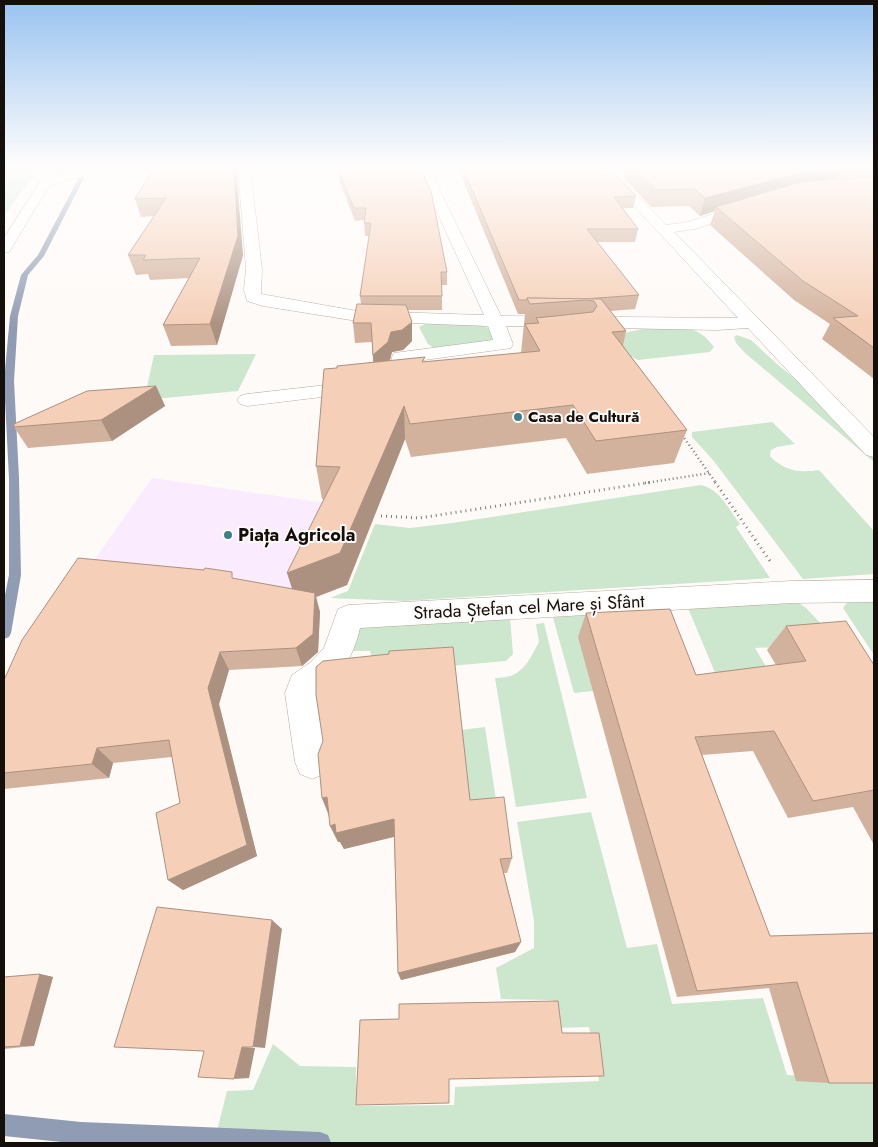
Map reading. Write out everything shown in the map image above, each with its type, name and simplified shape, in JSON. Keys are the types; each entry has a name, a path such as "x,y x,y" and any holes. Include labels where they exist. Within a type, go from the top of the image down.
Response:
{"main road":[{"path":"4,249 23,220"},
{"path":"249,220 254,269 253,297 263,301 357,316 496,321 643,322 717,325 751,323"},
{"path":"448,220 496,321 504,344"},
{"path":"652,220 874,450"},
{"path":"662,230 690,226 709,220"},
{"path":"553,340 582,337 643,322"},
{"path":"247,400 397,383 401,357 524,342"},
{"name":"Strada Ștefan cel Mare și Sfânt","path":"312,762 301,692 303,685 325,672 339,651 348,617 792,592 874,591"}],"path":[{"path":"677,428 792,592"},
{"path":"381,516 419,518 710,473"}],"shaded area":[{"name":"Piața Agricola","path":"152,478 354,507 314,609 93,562"}],"green space":[{"path":"425,324 480,325 487,327 494,339 482,343 434,348 428,344 419,327"},
{"path":"647,328 685,328 700,333 714,347 710,352 638,360 626,354 613,337"},
{"path":"737,335 751,340 778,365 874,441 874,462 745,353 736,343 734,337"},
{"path":"256,354 238,391 144,400 154,355"},
{"path":"772,422 795,444 777,447 771,450 770,456 781,465 792,470 819,470 874,531 874,574 803,579 713,460 692,437 692,432"},
{"path":"701,485 708,487 719,495 728,507 740,524 736,527 770,578 404,601 330,598 348,591 375,524 410,528 452,523"},
{"path":"874,598 874,655 843,608 849,600"},
{"path":"796,601 806,608 827,630 824,645 755,648 774,680 721,687 688,608"},
{"path":"622,610 593,691 574,693 552,614"},
{"path":"510,617 513,654 506,661 439,667 373,661 370,651 353,651 357,624"},
{"path":"544,623 587,798 516,807 495,678 512,675 523,668 539,642 536,624"},
{"path":"485,727 498,813 472,815 461,730"},
{"path":"591,812 627,948 657,944 672,1004 763,998 787,1075 874,1080 874,1143 214,1143 227,1091 253,1090 273,1044 300,1066 356,1067 356,1106 454,1105 455,1087 599,1081 589,1027 557,1028 553,1000 501,999 496,968 534,948 534,921 517,822"}],"building":[{"path":"152,220 237,220 238,236 210,324 163,325 200,258 143,260 146,255 128,255"},
{"path":"364,220 437,220 447,272 441,272 442,296 360,296 371,223 364,223"},
{"path":"485,220 631,220 638,229 587,229 639,295 585,299 527,298 527,300 519,300"},
{"path":"731,220 874,220 874,348 833,318 858,316 803,281"},
{"path":"527,298 601,299 626,331 612,332 687,430 596,441 573,405 410,424 404,406 340,553 287,573 340,467 316,466 324,369 425,357 422,362 540,351 525,324 539,323 536,318 593,312 597,306 594,301 586,300 530,304"},
{"path":"357,304 406,305 412,322 402,330 391,332 388,342 373,355 371,323 353,323"},
{"path":"156,386 101,420 14,427 14,424 87,391"},
{"path":"78,558 204,570 205,568 232,572 232,578 315,593 313,634 296,648 220,652 208,688 247,845 168,880 156,813 180,803 169,740 97,748 92,764 4,773 4,680 22,640"},
{"path":"670,609 696,675 806,661 786,626 846,621 874,665 874,790 813,801 774,731 695,737 770,936 874,933 874,1083 829,1083 797,982 697,991 586,613"},
{"path":"453,647 470,800 504,797 512,858 500,859 521,942 398,973 394,819 336,833 335,824 330,826 327,797 322,798 318,754 323,741 316,695 316,667 323,661 389,654 389,651"},
{"path":"157,907 272,920 253,1047 242,1047 234,1079 198,1077 204,1051 114,1047"},
{"path":"40,974 20,1046 4,1047 4,977"},
{"path":"558,1001 562,1033 599,1033 604,1076 449,1079 449,1103 356,1105 360,1020 399,1019 399,1004"}],"waterway":[{"path":"4,633 15,575 14,478 9,381 14,316 25,275 41,256 60,220"},
{"path":"4,1125 81,1133 320,1143"}],"place":[{"name":"Casa de Cultură","path":"518,417"},
{"name":"Piața Agricola","path":"228,535"}]}
